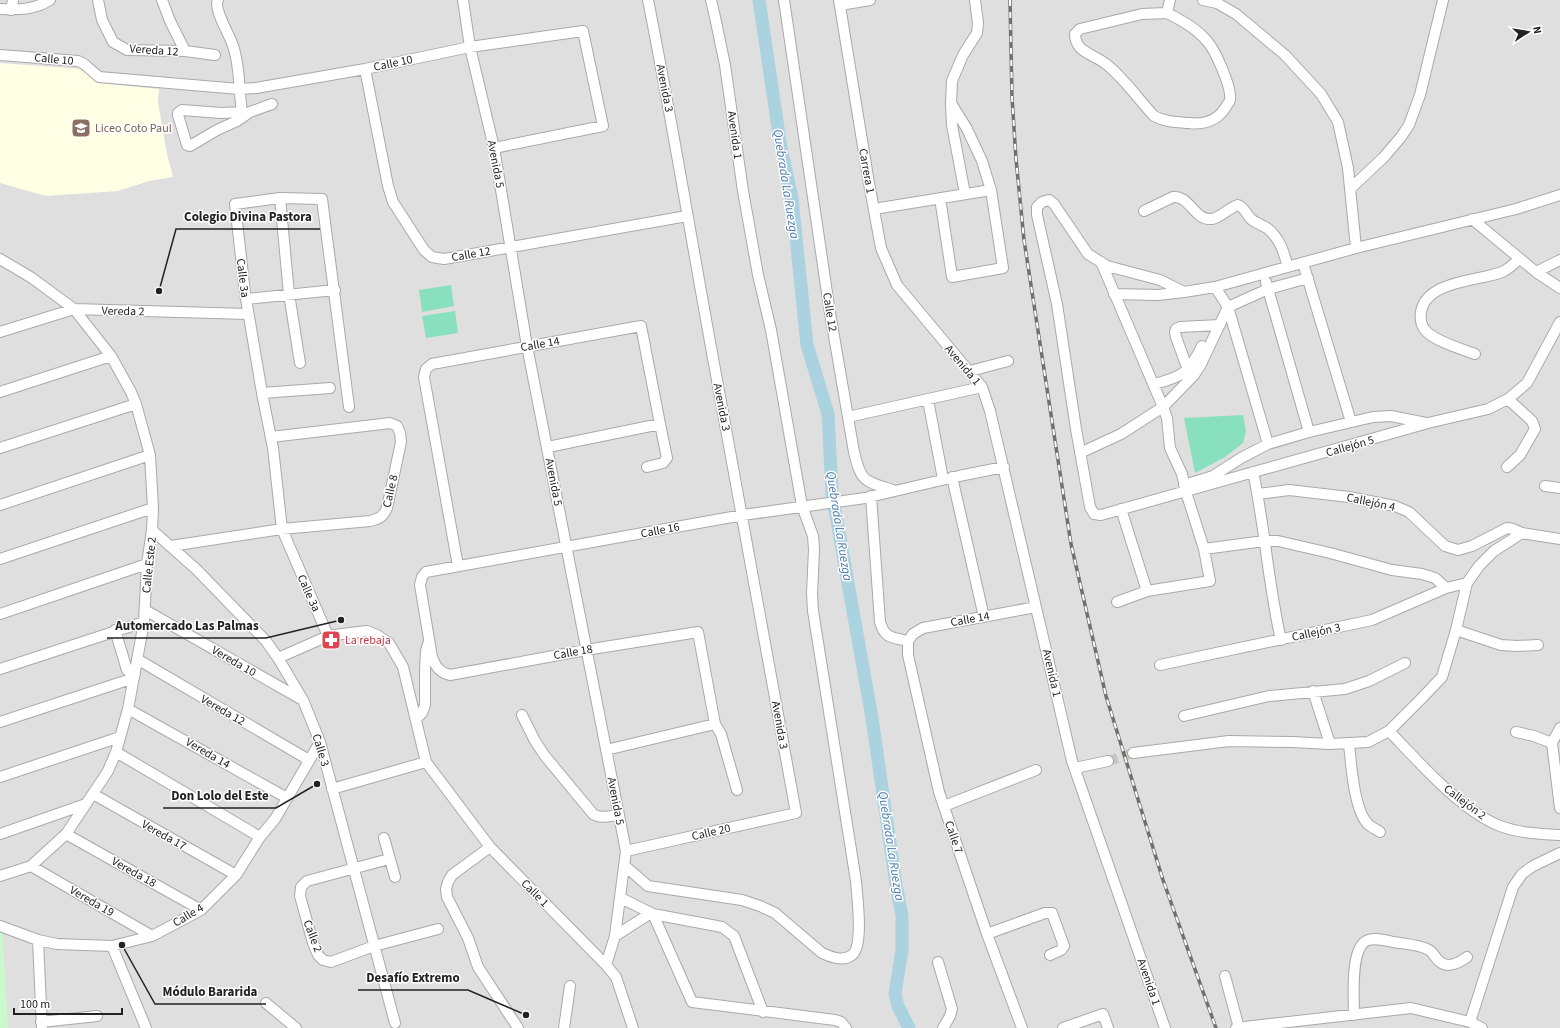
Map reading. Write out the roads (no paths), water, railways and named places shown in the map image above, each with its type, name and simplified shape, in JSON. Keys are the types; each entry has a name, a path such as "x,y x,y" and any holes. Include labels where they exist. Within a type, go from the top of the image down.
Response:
{"street":[{"path":"0,9 12,5 27,9 40,6 50,0"},
{"name":"Vereda 12","path":"98,0 102,20 113,42 127,50 184,52 162,0"},
{"path":"218,0 217,8 234,46 242,114"},
{"name":"Avenida 5","path":"463,0 470,46 494,148 527,346 626,851 616,936 606,965"},
{"name":"Avenida 3","path":"648,0 666,90 687,216 743,515 796,813"},
{"name":"Avenida 1","path":"624,865 648,886 742,900 760,906 775,913 822,953 830,956 839,959 845,958 852,955 856,949 858,940 858,917 856,881 813,611 813,536 771,330 758,275 744,198 725,65 710,0"},
{"name":"Calle 12","path":"784,0 830,313 859,472 866,480 895,490"},
{"path":"839,3 870,0"},
{"path":"965,194 952,125 952,81 963,55 977,33 978,23 975,0"},
{"path":"1167,13 1170,0"},
{"path":"1203,0 1217,3 1236,14 1285,56 1321,94 1338,122 1348,168 1356,248"},
{"path":"1350,189 1384,157 1402,136 1409,125 1420,95 1443,0"},
{"name":"Carrera 1","path":"839,3 881,248 897,284 931,328"},
{"path":"1167,13 1187,23 1207,41 1220,63 1228,87 1230,100 1223,113 1211,122 1194,124 1170,122 1163,121 1154,116 1106,64 1080,49 1075,40 1075,34 1080,29 1142,14 1167,13"},
{"name":"Calle 10","path":"0,55 78,61 84,64 99,77 239,89 270,87 365,69 470,46 583,30 603,126 494,148"},
{"path":"184,52 215,55"},
{"name":"Calle 12","path":"365,69 388,186 393,202 424,250 432,257 444,259 687,216"},
{"path":"940,198 952,277 1003,268 991,190 982,160 967,129 951,103"},
{"path":"242,114 182,110 178,113 187,145 190,146 242,114 272,104"},
{"path":"874,209 991,190"},
{"path":"1114,294 1158,295 1215,287 1356,248 1516,209 1560,195"},
{"path":"1144,211 1178,196 1182,198 1201,217 1207,219 1218,217 1232,207 1238,206 1242,208 1253,221 1272,232 1280,244 1288,267"},
{"path":"280,198 289,294 300,363"},
{"name":"Calle 3a","path":"328,636 282,529 271,437 248,314 235,204 280,198 322,199 349,407"},
{"path":"1184,292 1160,280 1107,266 1100,262 1088,254 1054,204 1049,200 1042,202 1038,207 1037,215 1057,304 1080,453 1121,434 1164,407 1185,376 1175,332 1176,328 1220,325"},
{"path":"1472,219 1519,259 1560,288"},
{"name":"Calle Este 2","path":"0,259 32,278 74,309 111,356 136,404 150,455 152,508 152,530 147,564 144,622 128,709 116,752 108,771 66,834 31,866 0,876"},
{"path":"1475,354 1449,344 1425,330 1420,321 1421,311 1425,302 1442,288 1461,281 1502,272 1511,268 1519,259"},
{"path":"1536,272 1560,260"},
{"path":"1100,262 1164,407 1167,418 1170,448 1181,469 1185,488 1204,549 1210,581 1147,591 1117,602"},
{"path":"1304,263 1351,422"},
{"path":"1264,274 1309,432"},
{"path":"1154,384 1194,375 1203,353 1215,336 1228,307 1268,289 1308,278"},
{"path":"1215,287 1228,307 1268,444"},
{"path":"246,299 335,290"},
{"name":"Vereda 2","path":"0,332 74,309 248,314"},
{"name":"Callejón 5","path":"1080,453 1090,507 1094,514 1101,515 1185,488 1277,466 1488,409 1508,399 1527,383 1560,322"},
{"name":"Calle 14","path":"458,566 424,377 426,369 432,364 641,326 660,424"},
{"name":"Avenida 1","path":"931,328 970,371 982,387 990,411 1004,467 1075,768 1165,1028"},
{"path":"0,392 111,356"},
{"path":"970,371 1008,362"},
{"path":"848,417 982,387"},
{"path":"262,393 330,388"},
{"path":"1507,467 1520,455 1535,429 1532,421 1508,399"},
{"path":"928,400 984,617"},
{"path":"0,448 136,404"},
{"path":"1185,488 1213,476 1268,444 1309,432 1373,417 1391,416 1428,424"},
{"name":"Calle 8","path":"171,546 282,529 370,522 379,519 384,515 387,508 400,442 400,433 397,426 390,423 271,437"},
{"path":"548,447 660,424 667,458 663,463 647,466"},
{"path":"0,505 150,455"},
{"path":"895,490 1004,467"},
{"path":"1253,472 1258,494 1274,613 1281,640"},
{"path":"1545,486 1560,488"},
{"name":"Calle 16","path":"430,638 420,586 422,577 426,572 743,515 868,497 895,490"},
{"name":"Callejón 4","path":"1258,494 1289,490 1349,497 1395,506 1409,512 1445,546 1458,550 1472,546 1507,528 1513,529 1522,534 1560,539"},
{"path":"868,497 880,622 883,631 888,636 908,641"},
{"path":"0,559 152,508"},
{"path":"1121,509 1147,591"},
{"name":"Calle 3","path":"152,530 196,569 266,641 303,700 320,742 395,1023"},
{"path":"1133,753 1229,741 1348,744 1368,742 1389,731 1442,677 1456,630 1467,583 1479,566 1494,551 1522,534"},
{"path":"1204,549 1264,541 1278,541 1330,552 1392,570 1422,574 1434,578 1446,588"},
{"path":"0,614 147,564"},
{"name":"Callejón 3","path":"1160,665 1372,620 1446,588 1467,583"},
{"name":"Calle 14","path":"908,641 913,634 923,628 1036,607"},
{"name":"Vereda 10","path":"145,610 303,700"},
{"path":"0,669 144,622"},
{"path":"116,630 127,670 134,676"},
{"path":"1456,630 1501,645 1538,645"},
{"name":"Calle 1","path":"278,658 328,636 367,631 378,635 388,644 403,667 426,762 490,847 616,977 632,1028"},
{"name":"Calle 18","path":"430,638 432,657 436,666 441,672 450,675 586,650 698,632 715,724"},
{"path":"416,719 422,713 425,705 425,658 430,638"},
{"name":"Calle 7","path":"908,641 908,655 918,706 939,792 987,934 1022,1028"},
{"name":"Vereda 12","path":"137,659 309,760"},
{"path":"1184,716 1269,696 1345,689 1359,685 1405,663"},
{"path":"0,722 134,676"},
{"path":"1313,691 1330,744"},
{"name":"Vereda 14","path":"128,709 287,798"},
{"path":"522,715 543,753 593,814 598,817 618,815"},
{"path":"606,750 715,724 721,734 737,790"},
{"path":"1560,728 1552,743 1560,808"},
{"name":"Callejón 2","path":"1389,731 1448,790 1478,814 1500,826 1524,832 1560,835"},
{"path":"1516,732 1534,736 1552,743"},
{"path":"0,777 120,737"},
{"name":"Calle 4","path":"0,926 38,940 57,944 112,946 152,936 201,910 236,876 260,838 275,819 320,742"},
{"path":"1348,744 1356,796 1363,818 1368,825 1380,832"},
{"path":"116,752 260,838"},
{"path":"1075,768 1108,761"},
{"path":"332,788 426,762"},
{"path":"944,806 1036,770"},
{"name":"Vereda 17","path":"93,794 236,876"},
{"path":"0,834 86,804"},
{"name":"Calle 20","path":"626,851 796,813"},
{"name":"Vereda 18","path":"66,834 201,910"},
{"path":"384,838 395,877"},
{"path":"490,847 452,876 446,889 447,898 468,938 478,967 518,1028"},
{"path":"1470,1022 1513,887 1522,874 1533,866 1560,853"},
{"name":"Calle 2","path":"389,859 307,881 301,887 300,896 313,943 318,955 323,960 331,962 374,946 438,929"},
{"name":"Vereda 19","path":"31,866 152,936"},
{"path":"621,898 652,913 722,927 734,936 763,1012"},
{"path":"616,936 652,913"},
{"path":"652,913 692,1002 835,1020 841,1022 846,1028"},
{"path":"987,934 1046,913 1052,913 1064,946 1061,950 1050,955"},
{"path":"1354,1015 1355,963 1362,944 1367,940 1375,939 1422,947 1433,953 1439,962 1443,964 1455,964 1467,957"},
{"path":"38,940 41,1025 97,1016"},
{"path":"112,946 146,1028"},
{"path":"938,962 952,1009 943,1028"},
{"path":"1225,976 1238,1028 1411,1008 1470,1022 1482,1028"},
{"path":"564,1028 570,986"},
{"path":"266,1003 290,1026"},
{"path":"1063,1028 1103,1014 1108,1028"}],"waterway":[{"name":"Quebrada La Ruezga","path":"759,0 781,148 792,198 807,345 828,414 832,493 872,718 896,885 902,916 902,950 895,994 898,1006 909,1028"}],"tunnel":[{"path":"1108,761 1133,753"}],"railway":[{"path":"1010,0 1012,97 1024,240 1071,544 1106,696 1163,880 1216,1028"}],"place":[{"name":"Liceo Coto Paul","path":"81,128"},
{"name":"Colegio Divina Pastora","path":"159,291"},
{"name":"Automercado Las Palmas","path":"341,620"},
{"name":"La rebaja","path":"331,640"},
{"name":"Don Lolo del Este","path":"317,784"},
{"name":"Módulo Bararida","path":"122,945"},
{"name":"Desafío Extremo","path":"526,1015"}]}
